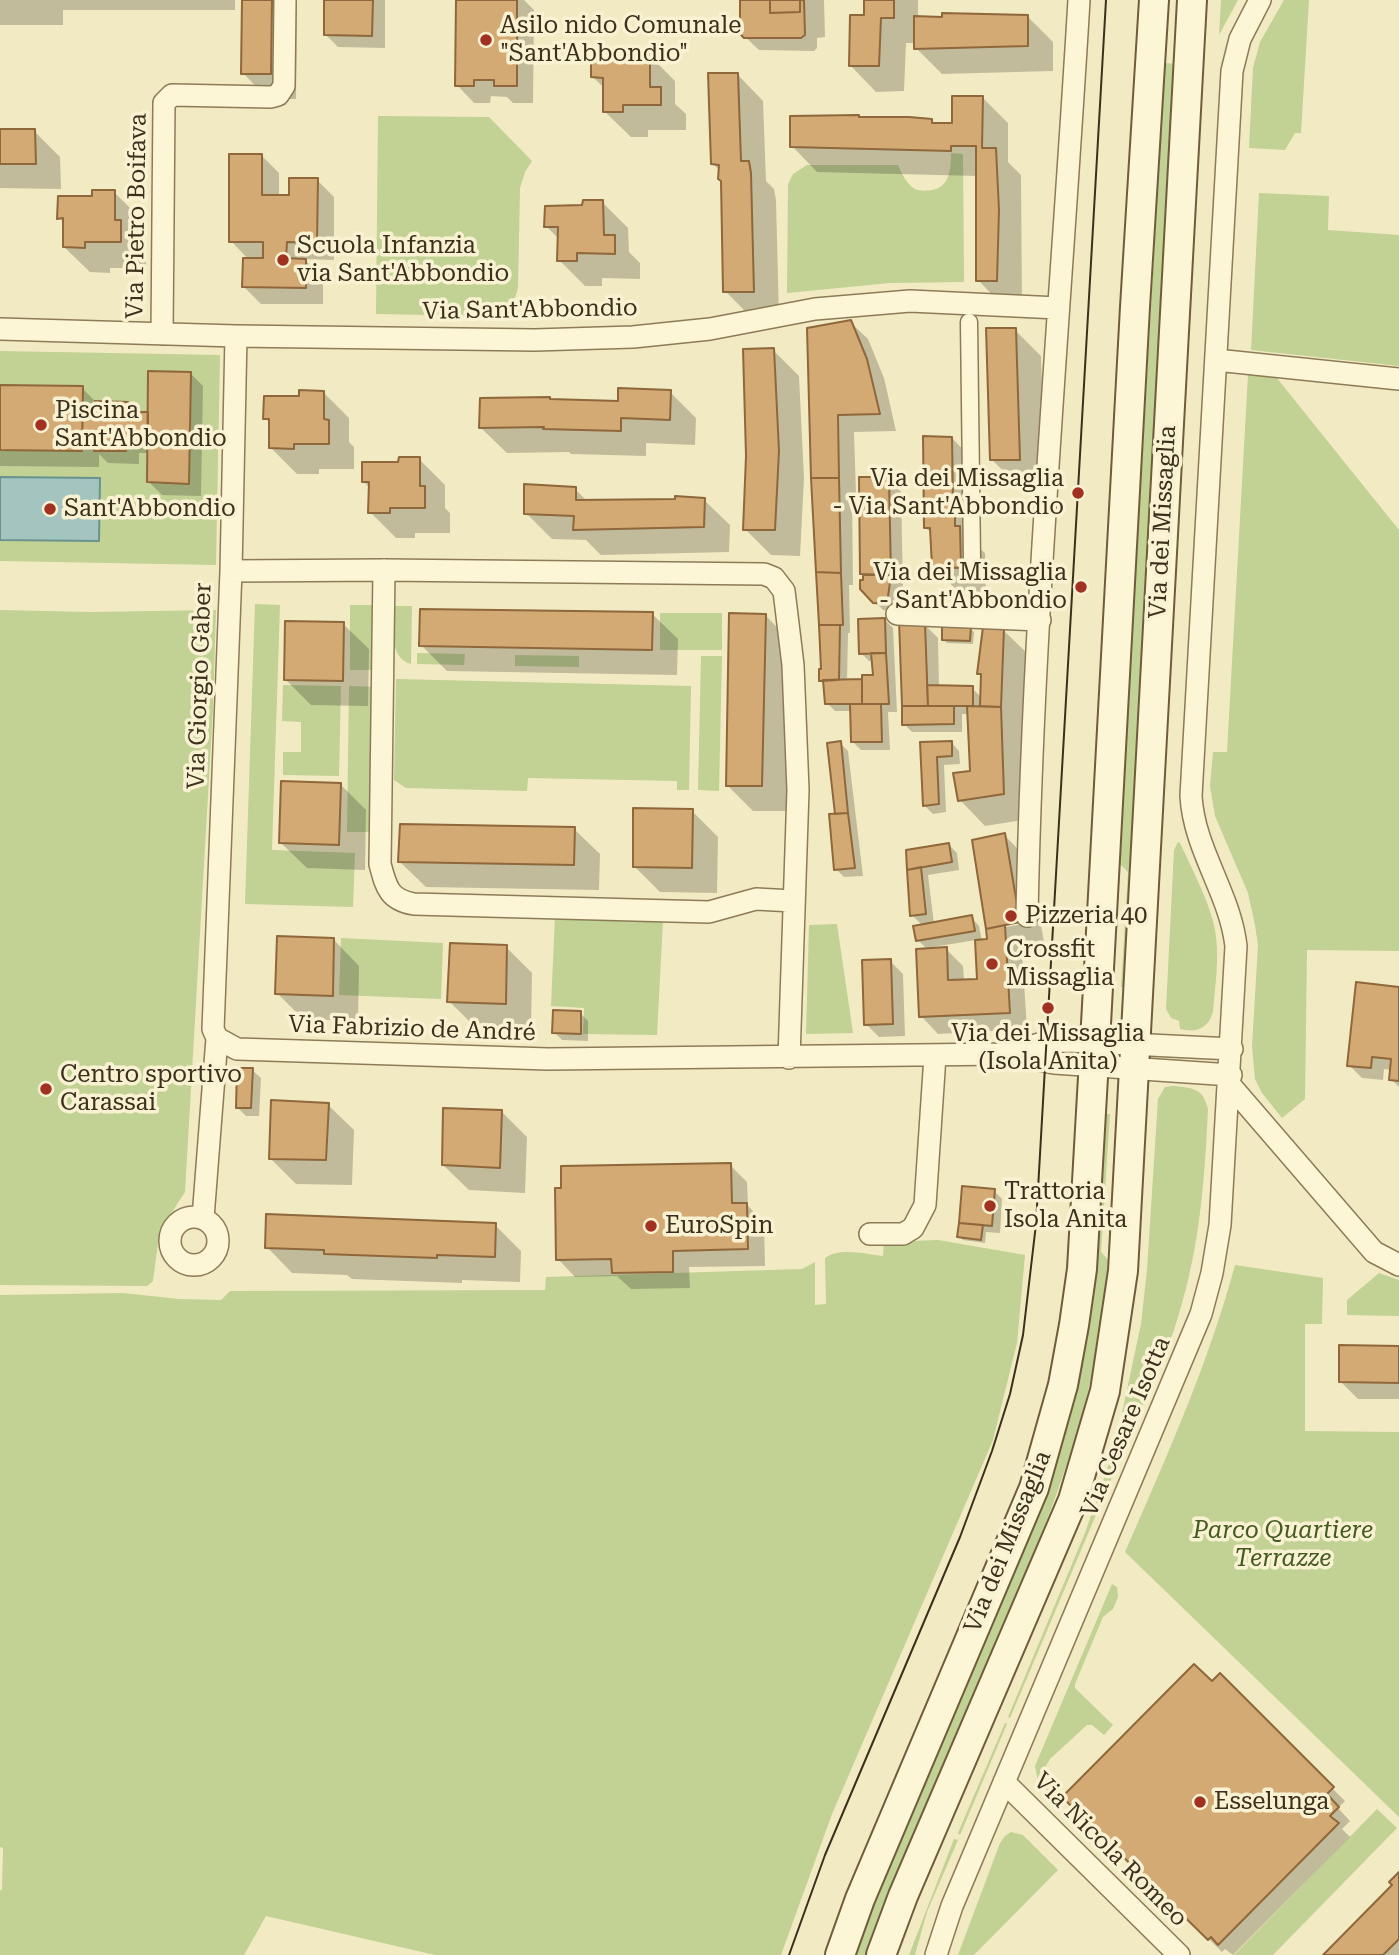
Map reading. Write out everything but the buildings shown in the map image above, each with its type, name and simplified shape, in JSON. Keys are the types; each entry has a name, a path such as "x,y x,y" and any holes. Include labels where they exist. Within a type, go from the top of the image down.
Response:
{"main road":[{"name":"Via dei Missaglia","path":"840,1955 860,1899 1034,1488 1049,1439 1072,1337 1082,1269 1154,0"},
{"name":"Via dei Missaglia","path":"881,1955 903,1896 1073,1500 1105,1391 1123,1271 1192,0"}],"street":[{"name":"Via Pietro Boifava","path":"162,334 165,102 172,95 278,95 284,86 285,0"},
{"path":"1027,916 1040,620 1079,0"},
{"name":"Via dei Missaglia","path":"1230,1080 1237,958 1235,935 1228,909 1197,834 1191,796 1232,71 1240,39 1260,0"},
{"name":"Via Sant'Abbondio","path":"0,329 236,336 536,340 605,338 710,329 815,309 910,301 1058,308"},
{"path":"969,322 972,559"},
{"name":"Via Giorgio Gaber","path":"217,1038 213,1029 231,571 236,336"},
{"path":"1216,360 1399,379"},
{"path":"384,570 380,864 391,893 402,902 709,912 756,899 793,901"},
{"path":"231,571 764,574 774,578 784,591 793,666 798,790 789,1058"},
{"path":"897,614 1040,620"},
{"path":"203,1218 217,1038"},
{"name":"Via Fabrizio de André","path":"217,1038 237,1049 548,1059 1006,1054 1046,1042 1095,1054"},
{"path":"1095,1054 1133,1056 1232,1049"},
{"path":"870,1234 903,1234 913,1228 925,1205 935,1056"},
{"path":"1133,1056 1230,1080 1374,1252 1399,1265"},
{"name":"Via Cesare Isotta","path":"936,1955 951,1906 1201,1314 1212,1273 1220,1225 1230,1080"},
{"name":"Via Nicola Romeo","path":"1004,1782 1179,1955"}],"green space":[{"path":"1221,0 1238,0 1219,35"},
{"path":"1284,0 1309,0 1301,133 1295,133 1285,150 1249,148 1253,68 1260,42"},
{"path":"1165,63 1178,64 1125,987 1121,987 1128,872 1119,863"},
{"path":"378,116 489,117 532,161 520,188 518,287 508,309 485,316 376,314"},
{"path":"951,153 963,154 964,282 890,283 787,293 788,184 793,174 807,165 898,165 912,187 930,190 938,188 946,181 950,171"},
{"path":"1259,193 1329,196 1328,230 1399,235 1399,366 1251,350"},
{"path":"0,351 220,355 216,565 0,561"},
{"path":"1248,375 1276,377 1399,530 1399,951 1307,950 1305,1099 1282,1118 1262,1093 1255,1079 1252,1046 1258,945 1255,925 1248,893 1215,816 1210,786 1213,752 1227,752"},
{"path":"255,604 280,605 272,850 355,853 353,907 245,904"},
{"path":"350,605 380,605 380,670 350,670"},
{"path":"395,606 412,606 411,664 398,655 395,648"},
{"path":"0,610 216,610 213,709 185,1192 163,1226 153,1281 147,1286 0,1285"},
{"path":"660,613 722,613 722,650 660,650"},
{"path":"417,653 465,654 464,665 417,664"},
{"path":"515,655 579,656 579,667 515,666"},
{"path":"701,656 722,656 719,791 698,790"},
{"path":"396,679 691,686 689,790 677,790 677,781 528,778 527,791 406,788 394,780"},
{"path":"283,685 341,686 339,776 283,775 283,752 301,752 301,722 282,721"},
{"path":"349,686 379,687 376,832 347,832"},
{"path":"1178,842 1213,920 1217,950 1213,1012 1205,1026 1191,1030 1180,1029 1179,1021 1171,1018 1166,1009 1174,850"},
{"path":"555,916 663,920 657,1035 583,1034 584,1008 551,1006"},
{"path":"837,924 853,1033 806,1034 809,925"},
{"path":"341,938 443,943 441,999 339,995"},
{"path":"1165,1087 1196,1090 1203,1097 1208,1109 1199,1222 1189,1277 1173,1333 1010,1718 1008,1717 1085,1533 1115,1446 1141,1324 1158,1099"},
{"path":"1106,1114 1110,1114 1101,1252 1108,1260 1103,1316 1079,1425 1043,1530 869,1955 855,1955 1052,1473 1072,1407 1091,1315"},
{"path":"938,1240 1025,1255 1017,1343 993,1440 832,1814 781,1955 435,1955 266,1916 244,1955 0,1955 3,1848 0,1847 0,1295 123,1293 221,1300 230,1291 545,1290 546,1277 802,1269 815,1262 815,1305 826,1304 825,1258 838,1253 853,1252 883,1256 884,1242"},
{"name":"Parco Quartiere Terrazze","path":"1235,1265 1323,1278 1322,1324 1305,1324 1305,1431 1399,1432 1399,1817 1125,1552 1199,1375"},
{"path":"1379,1273 1399,1280 1399,1316 1347,1315 1347,1300"},
{"path":"1112,1584 1117,1587 1118,1597 1113,1609 1103,1617 1075,1688 1113,1725 1104,1735 1092,1725 1087,1725 1050,1759 1043,1771 1058,1790 1052,1796 1038,1781 1035,1766"},
{"path":"1005,1723 1007,1724 960,1835 958,1833"},
{"path":"1377,1809 1397,1828 1273,1955 1234,1955"},
{"path":"1011,1832 1023,1835 1058,1870 974,1955 958,1955 1000,1843"},
{"path":"954,1839 958,1840 927,1912 915,1955 909,1955"}],"water":[{"name":"Sant'Abbondio","path":"0,477 100,478 99,541 0,540"}],"tram line":[{"path":"789,1955 825,1855 960,1537 1010,1394 1023,1335 1036,1224 1106,0"}],"place":[{"name":"Asilo nido Comunale \"Sant'Abbondio\"","path":"486,40"},
{"name":"Scuola Infanzia via Sant'Abbondio","path":"283,260"},
{"name":"Piscina Sant'Abbondio","path":"41,425"},
{"name":"Via dei Missaglia - Via Sant'Abbondio","path":"1078,493"},
{"name":"Sant'Abbondio","path":"50,509"},
{"name":"Via dei Missaglia - Sant'Abbondio","path":"1081,587"},
{"name":"Pizzeria 40","path":"1011,916"},
{"name":"Crossfit Missaglia","path":"992,964"},
{"name":"Via dei Missaglia (Isola Anita)","path":"1048,1008"},
{"name":"Centro sportivo Carassai","path":"46,1089"},
{"name":"Trattoria Isola Anita","path":"990,1206"},
{"name":"EuroSpin","path":"651,1226"},
{"name":"Esselunga","path":"1200,1802"}]}
